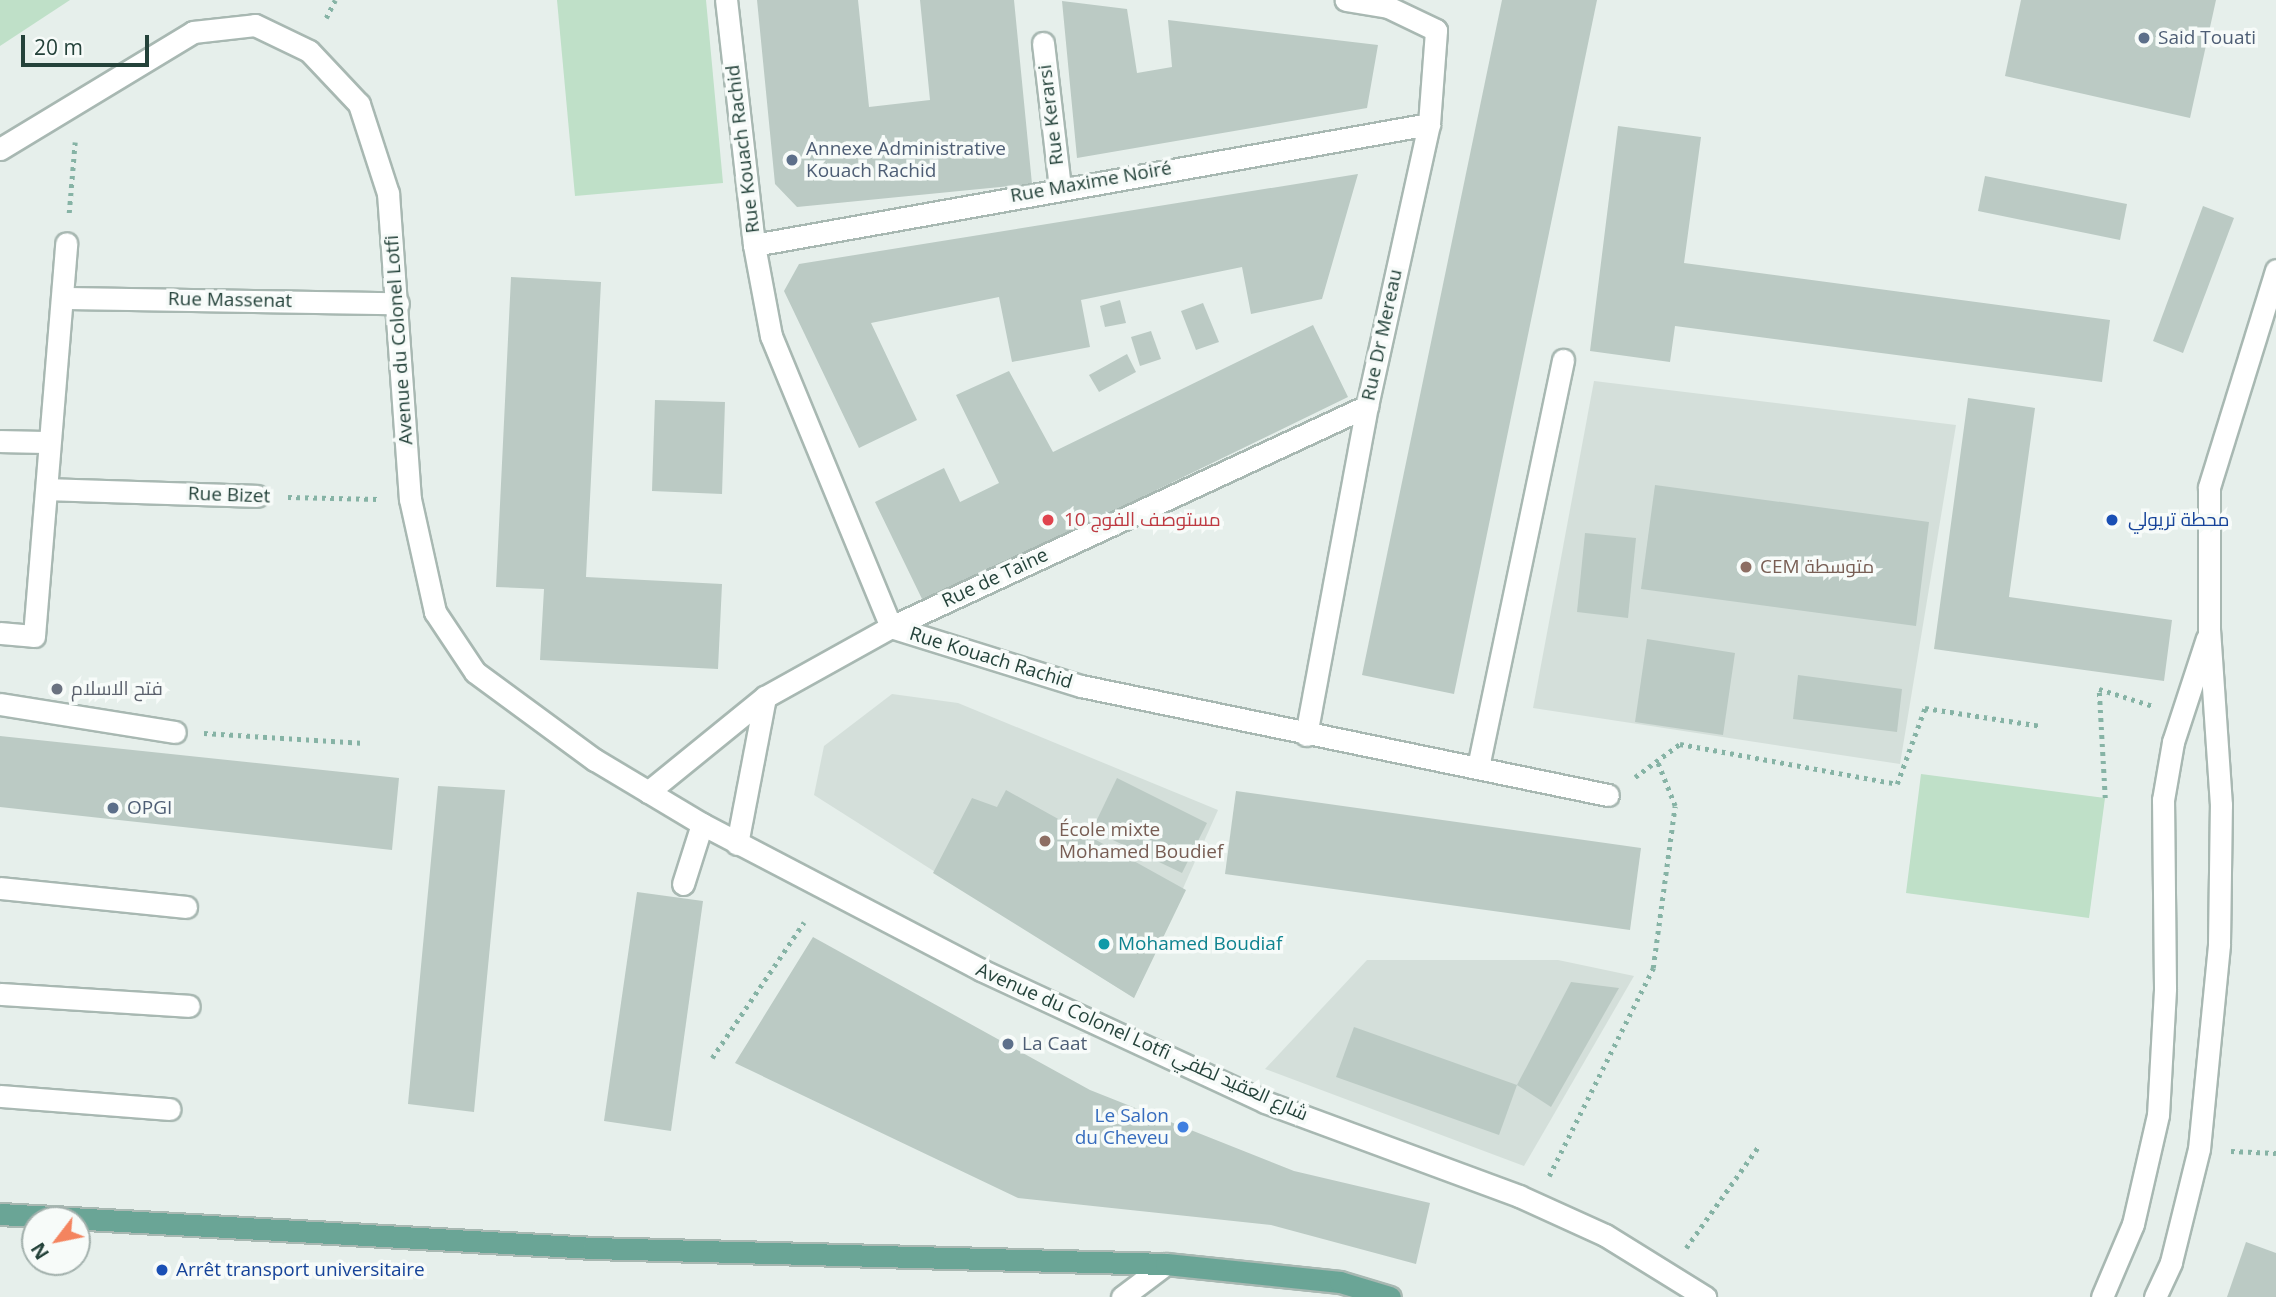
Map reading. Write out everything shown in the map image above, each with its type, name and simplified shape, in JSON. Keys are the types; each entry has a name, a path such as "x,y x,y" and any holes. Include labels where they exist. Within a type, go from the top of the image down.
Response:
{"main road":[{"path":"0,1214 593,1248 1166,1264 1340,1282 1391,1297"}],"street":[{"name":"Rue Kouach Rachid","path":"726,0 754,245 771,336 891,626 1081,687 1306,735 1478,766 1608,796"},
{"name":"Rue Dr Mereau","path":"1306,735 1367,406 1429,124 1436,30 1388,8 1346,0"},
{"name":"Avenue du Colonel Lotfi","path":"0,149 193,32 255,25 309,51 359,104 388,193 410,499 435,612 475,672 648,792 737,844"},
{"name":"Rue Kerarsi","path":"1043,43 1060,187"},
{"name":"Rue Maxime Noiré","path":"754,245 1060,187 1429,124"},
{"path":"0,633 34,636 47,489 46,442 66,243"},
{"path":"2155,1297 2171,1262 2199,1149 2219,930 2221,805 2209,630 2209,487 2276,270"},
{"name":"Rue Massenat","path":"62,298 398,303"},
{"path":"1478,766 1563,360"},
{"name":"Rue de Taine","path":"648,792 765,697 891,626 1367,406"},
{"path":"0,441 46,442"},
{"name":"Rue Bizet","path":"47,489 257,496"},
{"path":"2102,1297 2133,1224 2158,1115 2165,988 2162,812 2181,715 2209,630"},
{"path":"737,844 765,697"},
{"path":"0,704 175,732"},
{"path":"683,884 702,824"},
{"name":"Avenue du Colonel Lotfi شارع العقيد لطفي","path":"737,844 981,970 1188,1068 1265,1102 1519,1196 1669,1271 1705,1297"},
{"path":"0,888 186,907"},
{"path":"0,994 189,1006"},
{"path":"0,1096 170,1109"},
{"path":"1122,1297 1166,1264"}],"path":[{"path":"326,18 335,0"},
{"path":"66,243 79,103"},
{"name":"Rue Bizet","path":"257,496 410,499"},
{"path":"2105,798 2099,689 2181,715"},
{"path":"1608,796 1680,744 1897,784 1925,708 2041,726"},
{"path":"175,732 361,743"},
{"path":"1548,1180 1653,968 1675,806 1657,761"},
{"path":"712,1058 804,922"},
{"path":"1669,1271 1758,1147"},
{"path":"2199,1149 2276,1153"}],"shaded area":[{"name":"CEM متوسطة","path":"1594,381 1956,425 1900,764 1533,708"},
{"name":"École mixte Mohamed Boudief","path":"892,694 958,703 1218,810 1134,998 814,795 824,746"},
{"path":"1367,960 1558,960 1634,976 1524,1166 1265,1069"}],"green space":[{"path":"0,0 70,0 0,46"},
{"path":"557,0 706,0 723,183 575,196"},
{"path":"1921,774 2105,798 2089,918 1906,893"}],"building":[{"path":"757,0 858,0 869,107 930,100 920,0 1014,0 1032,184 797,207 775,184"},
{"path":"1502,0 1597,0 1454,694 1362,675"},
{"name":"Said Touati","path":"2021,0 2216,0 2190,118 2005,76"},
{"path":"1062,1 1127,9 1137,73 1172,67 1168,20 1378,45 1367,108 1077,158"},
{"path":"1618,126 1701,137 1684,263 2110,320 2102,382 1675,326 1670,362 1590,351"},
{"path":"1358,174 1322,299 1251,314 1242,267 1081,300 1090,347 1012,362 999,297 871,323 917,420 859,448 784,291 799,264"},
{"path":"1985,176 2127,204 2120,240 1978,211"},
{"path":"2203,206 2234,218 2183,353 2153,341"},
{"path":"511,277 601,282 586,577 722,584 718,669 540,660 544,589 496,587"},
{"path":"1120,300 1126,323 1105,327 1100,306"},
{"path":"1203,303 1219,342 1196,350 1181,311"},
{"path":"1313,325 1348,397 924,603 875,502 944,468 960,502 999,483 956,395 1009,371 1053,452"},
{"path":"1151,331 1161,359 1140,366 1131,337"},
{"path":"1127,354 1136,372 1099,392 1089,375"},
{"path":"1968,398 2035,408 2009,597 2172,620 2164,681 1934,649"},
{"path":"655,400 725,402 722,494 652,491"},
{"path":"1655,485 1929,522 1916,626 1641,589"},
{"path":"1585,533 1636,538 1628,618 1577,612"},
{"path":"1647,639 1735,653 1723,735 1635,722"},
{"path":"1798,675 1902,689 1897,732 1793,719"},
{"path":"0,736 399,778 392,850 0,807"},
{"path":"1117,778 1207,823 1182,873 1092,830"},
{"path":"438,786 505,790 474,1112 408,1104"},
{"name":"Mohamed Boudiaf","path":"1006,790 1186,890 1134,998 933,873 972,798 997,807"},
{"path":"1236,791 1641,848 1630,930 1225,874"},
{"path":"637,892 703,901 671,1131 604,1121"},
{"path":"813,937 1090,1090 1294,1171 1430,1203 1416,1264 1271,1225 1018,1198 735,1063"},
{"path":"1571,982 1619,988 1551,1107 1517,1085"},
{"path":"1354,1027 1517,1085 1499,1135 1336,1077"},
{"path":"2246,1242 2276,1253 2276,1297 2227,1297"}],"place":[{"name":"Said Touati","path":"2144,38"},
{"name":"Annexe Administrative Kouach Rachid","path":"792,160"},
{"name":"مستوصف الفوج 10","path":"1048,520"},
{"name":"محطة تريولي","path":"2112,520"},
{"name":"CEM متوسطة","path":"1746,567"},
{"name":"فتح الاسلام","path":"57,689"},
{"name":"OPGI","path":"113,808"},
{"name":"École mixte Mohamed Boudief","path":"1045,841"},
{"name":"Mohamed Boudiaf","path":"1104,944"},
{"name":"La Caat","path":"1008,1044"},
{"name":"Le Salon du Cheveu","path":"1183,1127"},
{"name":"Arrêt transport universitaire","path":"162,1270"}]}
